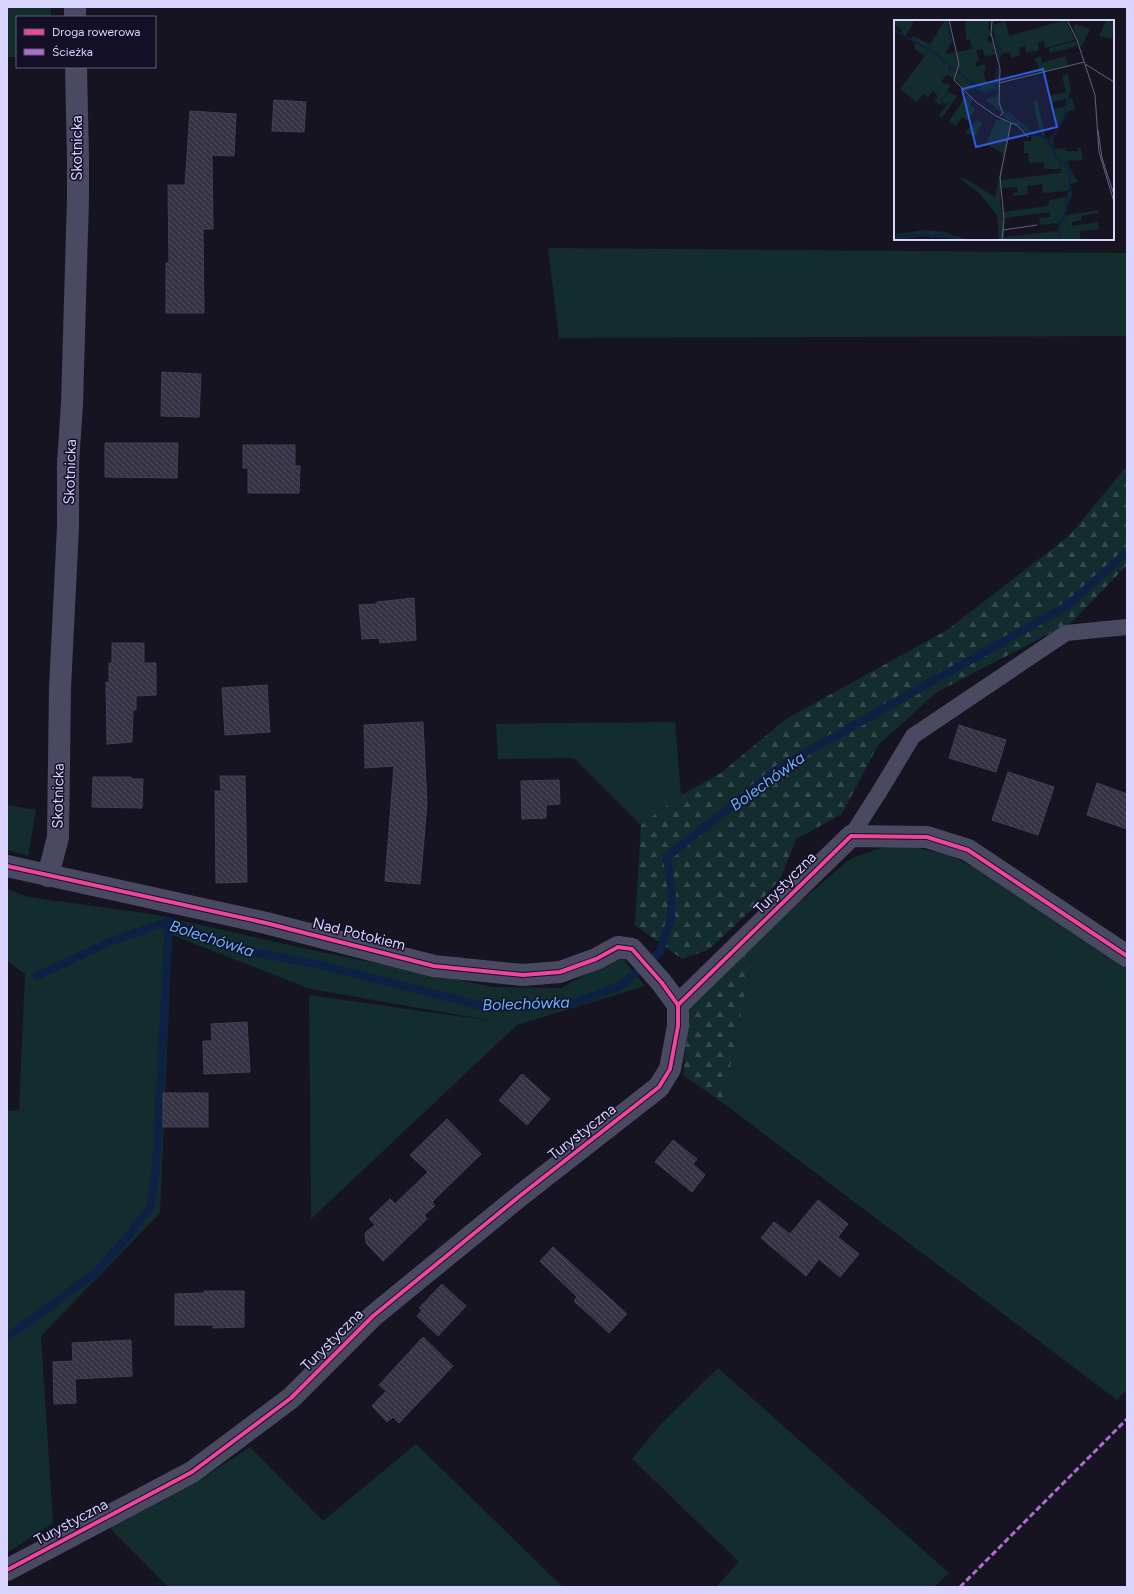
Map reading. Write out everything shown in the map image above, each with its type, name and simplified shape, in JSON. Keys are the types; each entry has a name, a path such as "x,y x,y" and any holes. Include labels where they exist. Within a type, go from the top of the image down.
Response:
{"street":[{"name":"Skotnicka","path":"48,876 58,837 60,688 68,527 68,462 72,404 78,190 76,68"},
{"path":"851,836 927,837 968,850 1127,956"},
{"name":"Turystyczna","path":"7,1570 192,1472 290,1398 373,1316 521,1195 659,1087 670,1069 678,1026 678,1005 851,836"},
{"name":"Nad Potokiem","path":"7,866 266,923 434,966 523,975 560,972 596,959 618,947 632,949 662,983 678,1005"}],"lane":[{"path":"851,836 913,736 1066,633 1127,627"}],"green space":[{"path":"7,7 51,7 51,16 16,16 16,57 7,57"},
{"path":"548,248 1127,253 1127,336 559,338"},
{"path":"1127,466 1127,565 1072,622 937,692 878,745 842,814 796,839 781,878 756,906 708,950 682,959 635,925 641,825 681,795 721,773 786,719 947,630 1069,536"},
{"path":"675,722 681,795 641,825 574,758 498,759 496,724"},
{"path":"7,805 36,810 28,856 7,850"},
{"path":"895,843 949,855 990,875 1127,965 1127,1389 1117,1400 723,1103 752,960 745,949 850,859"},
{"path":"7,889 28,897 152,914 307,949 493,987 561,988 621,956 645,986 517,1025 311,1219 309,995 493,1021 310,989 172,935 160,1213 41,1336 53,1523 7,1553 7,1111 19,1110 25,974 7,961"},
{"path":"745,949 752,960 723,1103 683,1075 688,1025 680,999"},
{"path":"718,1368 949,1573 934,1587 716,1587 739,1562 632,1459 660,1425"},
{"path":"416,1444 563,1587 168,1587 106,1524 195,1483 250,1447 323,1521"}],"building":[{"path":"274,100 306,102 304,132 272,131"},
{"path":"190,111 236,114 234,156 212,155 213,229 203,229 204,313 166,313 166,263 169,263 168,185 185,185"},
{"path":"162,372 201,374 199,417 161,416"},
{"path":"105,443 178,443 177,478 105,477"},
{"path":"243,445 295,445 295,466 300,466 299,493 248,493 248,468 243,468"},
{"path":"414,598 416,640 380,643 379,638 362,639 359,605 377,604 377,602"},
{"path":"112,643 144,643 144,663 156,663 156,695 136,696 136,710 133,710 132,742 107,744 106,682 109,683 109,663 112,663"},
{"path":"267,685 270,732 225,735 222,688"},
{"path":"423,722 427,804 420,884 385,881 394,766 365,768 364,725"},
{"path":"959,725 1006,740 996,772 949,758"},
{"path":"1008,772 1054,787 1038,835 992,820"},
{"path":"220,776 245,776 247,882 216,883 215,791 221,791"},
{"path":"93,777 131,777 131,779 143,779 142,808 92,807"},
{"path":"559,780 560,804 546,805 546,818 522,819 521,781"},
{"path":"1097,783 1127,794 1127,829 1087,815"},
{"path":"247,1022 250,1072 204,1074 203,1041 212,1041 211,1024"},
{"path":"522,1074 550,1099 527,1125 499,1100"},
{"path":"163,1093 208,1093 208,1127 163,1127"},
{"path":"447,1119 481,1154 432,1202 435,1206 424,1215 427,1219 383,1261 366,1243 365,1233 375,1225 369,1219 390,1199 395,1204 428,1172 410,1155"},
{"path":"673,1140 697,1159 693,1164 705,1175 692,1192 655,1162"},
{"path":"818,1200 848,1224 838,1237 859,1254 840,1277 819,1259 806,1276 761,1238 774,1222 790,1234"},
{"path":"553,1247 627,1314 609,1333 574,1301 577,1297 540,1261"},
{"path":"442,1284 466,1306 438,1336 417,1316 422,1310 419,1308"},
{"path":"204,1291 244,1291 244,1327 213,1328 213,1325 175,1325 175,1294 204,1293"},
{"path":"423,1337 453,1366 399,1423 393,1417 387,1422 372,1406 386,1391 379,1385"},
{"path":"131,1340 132,1376 75,1379 76,1403 54,1404 53,1362 73,1361 72,1343"}],"waterway":[{"name":"Bolechówka","path":"37,976 107,943 169,921 236,949 321,965 486,1007 574,1003 620,986 660,952 671,918 672,894 667,857 782,766 1068,605 1127,552"},
{"path":"7,1337 93,1275 126,1239 151,1206 156,1167 169,921"}],"marked path":[{"path":"960,1587 1127,1419"}],"cycle path":[{"path":"7,1570 192,1472 291,1398 373,1316 521,1195 659,1087 670,1069 678,1026 678,1005 851,836 927,837 968,850 1127,956"},
{"path":"7,866 266,923 434,966 523,975 560,972 596,959 618,947 632,949 662,983 678,1005"}]}
